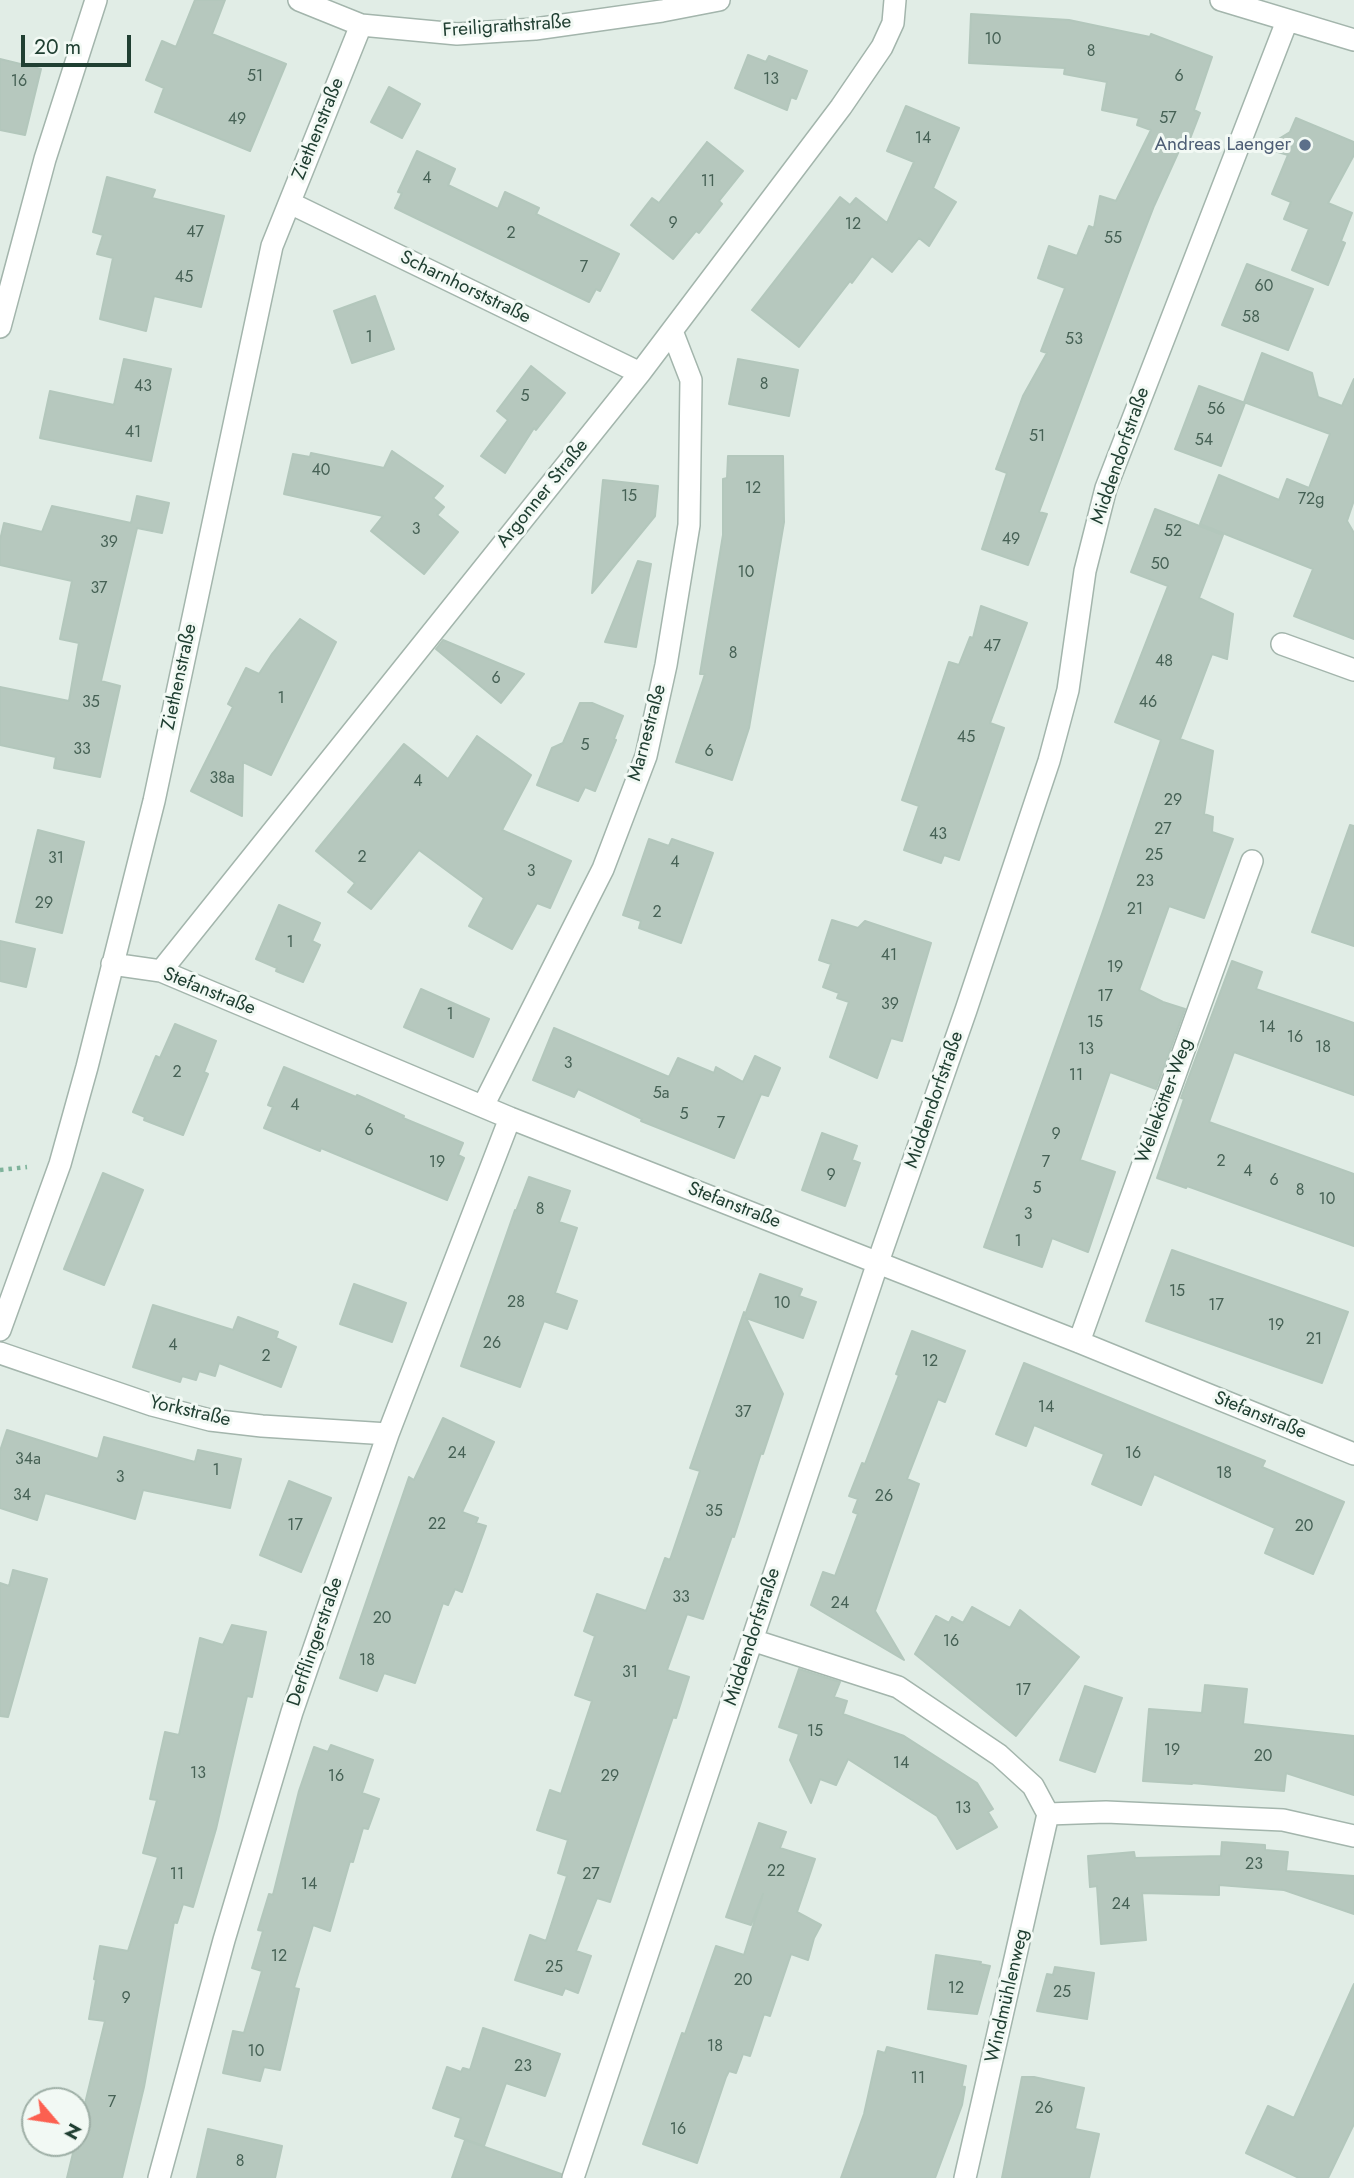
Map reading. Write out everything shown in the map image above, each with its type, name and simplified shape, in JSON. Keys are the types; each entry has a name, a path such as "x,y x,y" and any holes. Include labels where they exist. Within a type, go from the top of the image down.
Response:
{"street":[{"path":"0,327 46,159 96,0"},
{"name":"Freiligrathstraße","path":"299,0 360,25 457,34 536,29 719,0"},
{"name":"Argonner Straße","path":"161,971 672,331 883,47 893,23 895,0"},
{"path":"1221,0 1354,40"},
{"name":"Middendorfstraße","path":"573,2178 878,1262 967,1010 1049,761 1068,690 1085,571 1106,488 1287,21"},
{"name":"Ziethenstraße","path":"0,1331 60,1164 154,801 272,246 360,25"},
{"name":"Scharnhorststraße","path":"289,203 640,373"},
{"name":"Marnestraße","path":"483,1106 603,869 646,756 666,665 689,525 691,380 672,331"},
{"path":"1282,645 1354,670"},
{"name":"Wellekötter-Weg","path":"1079,1342 1252,861"},
{"name":"Stefanstraße","path":"112,964 161,971 510,1118 1079,1342 1354,1454"},
{"name":"Derfflingerstraße","path":"159,2178 220,1953 292,1712 388,1434 510,1118"},
{"name":"Yorkstraße","path":"0,1353 152,1405 210,1420 388,1434"},
{"path":"752,1640 898,1687 999,1755 1033,1786 1048,1814 1107,1812 1283,1820 1354,1836"},
{"name":"Windmühlenweg","path":"965,2178 1048,1814"}],"building":[{"path":"195,0 225,0 212,34 286,64 250,151 155,112 164,88 146,80 162,41 176,47"},
{"path":"971,14 1069,20 1150,37 1151,34 1212,57 1194,110 1200,113 1188,144 1183,142 1154,206 1130,268 1039,512 1047,514 1028,565 982,549 1007,473 996,469 1023,396 1047,353 1041,351 1065,288 1038,278 1049,246 1077,256 1089,226 1094,228 1100,196 1116,201 1151,130 1137,125 1139,118 1102,110 1107,82 1064,74 1065,68 969,63"},
{"path":"748,55 766,62 769,56 807,71 796,99 791,97 787,110 735,88"},
{"path":"0,59 41,69 25,135 0,130"},
{"path":"389,87 420,104 402,138 371,122"},
{"path":"906,106 959,128 933,188 956,202 929,246 919,238 892,272 872,256 799,347 752,310 840,197 850,205 856,198 887,223 914,162 887,151"},
{"path":"1296,118 1354,142 1354,155 1328,203 1352,213 1341,241 1345,243 1328,285 1292,270 1309,229 1284,219 1291,202 1272,194 1288,155 1264,148 1290,132"},
{"path":"707,142 743,171 719,201 722,204 699,233 696,231 673,259 631,225 652,198 659,203"},
{"path":"417,151 455,169 448,185 498,209 505,192 539,208 536,214 619,254 600,291 596,289 589,302 395,208 402,193 398,192"},
{"path":"107,177 155,190 152,198 224,216 201,307 154,296 146,331 100,319 113,258 97,254 103,235 93,232"},
{"path":"1247,264 1313,289 1288,350 1222,325"},
{"path":"375,296 394,349 352,363 334,311"},
{"path":"1262,353 1312,373 1318,397 1342,406 1354,379 1354,500 1347,521 1354,533 1354,639 1294,616 1313,569 1200,524 1219,475 1279,500 1287,479 1309,488 1330,434 1244,402"},
{"path":"124,359 171,369 151,461 40,438 50,391 114,405"},
{"path":"738,359 798,370 789,416 729,404"},
{"path":"531,366 565,393 536,430 534,428 505,473 481,456 508,420 497,411"},
{"path":"1199,386 1245,403 1221,466 1175,449"},
{"path":"392,451 443,486 433,498 444,507 437,515 458,532 424,574 371,531 383,516 284,494 293,454 310,457 311,453 384,468"},
{"path":"728,456 783,456 784,522 749,728 732,780 676,762 705,674 700,674 723,535 723,479 727,478"},
{"path":"603,480 658,486 655,516 592,593"},
{"path":"137,496 169,503 162,533 137,528 101,681 120,686 100,777 54,768 56,757 0,745 0,687 69,701 79,643 60,639 72,581 0,565 0,540 4,523 42,532 52,506 131,523"},
{"path":"1155,509 1223,535 1199,598 1233,614 1227,659 1212,654 1180,739 1213,751 1204,814 1213,817 1212,832 1233,839 1204,918 1169,906 1139,990 1185,1009 1156,1089 1110,1072 1080,1160 1115,1172 1088,1252 1052,1238 1042,1267 984,1247 1161,740 1115,722 1168,586 1131,572"},
{"path":"638,561 651,564 636,647 605,642"},
{"path":"981,606 1027,623 990,723 1004,728 959,860 944,855 941,863 904,850 919,806 902,800 949,662 959,665 970,637 973,638"},
{"path":"300,619 336,642 271,775 243,762 242,816 191,791 233,707 228,704 246,668 259,674"},
{"path":"443,640 524,674 501,703 436,649"},
{"path":"580,703 592,703 623,716 595,791 585,787 578,801 537,785 552,748 563,743"},
{"path":"477,736 531,775 502,830 571,861 550,908 537,903 512,949 469,926 484,898 419,850 371,909 348,892 355,883 316,851 404,744 448,779"},
{"path":"1350,825 1354,826 1354,946 1312,932"},
{"path":"38,830 84,842 62,933 16,922"},
{"path":"649,839 669,846 672,839 713,853 681,943 639,928 641,921 623,915"},
{"path":"279,905 320,923 312,941 320,945 303,982 256,959"},
{"path":"832,920 858,928 865,921 931,943 902,1041 891,1038 877,1078 830,1057 849,1002 837,998 839,993 823,987 831,964 819,960"},
{"path":"0,941 35,949 26,987 0,981"},
{"path":"1232,961 1262,972 1256,989 1354,1023 1354,1095 1234,1052 1209,1122 1354,1174 1354,1246 1187,1186 1186,1188 1157,1178 1184,1099 1181,1098"},
{"path":"421,989 489,1019 473,1057 404,1027"},
{"path":"175,1024 216,1041 204,1072 208,1074 183,1135 144,1120 145,1117 133,1112 156,1056 160,1058"},
{"path":"554,1028 669,1077 678,1058 714,1073 716,1067 743,1082 755,1056 780,1068 768,1096 761,1094 734,1158 641,1121 642,1119 578,1089 574,1097 533,1080"},
{"path":"284,1067 356,1097 357,1095 463,1143 458,1155 464,1158 447,1200 321,1148 320,1151 264,1128 273,1107 268,1105"},
{"path":"822,1133 857,1146 852,1160 860,1163 845,1206 802,1190"},
{"path":"103,1173 143,1190 104,1285 64,1269"},
{"path":"529,1177 570,1191 559,1222 577,1228 555,1293 577,1301 567,1329 544,1321 520,1387 461,1366"},
{"path":"1172,1250 1348,1312 1322,1383 1146,1321"},
{"path":"760,1274 802,1289 799,1296 816,1302 803,1338 746,1318 783,1394 703,1619 687,1614 667,1670 689,1677 610,1902 597,1898 576,1951 591,1956 578,1993 565,1988 562,1995 515,1980 530,1935 546,1941 567,1876 558,1873 568,1840 537,1830 550,1790 561,1794 592,1701 575,1695 595,1636 584,1631 597,1594 646,1611 665,1558 670,1560 700,1471 690,1468 744,1312 745,1315"},
{"path":"354,1284 406,1303 392,1342 340,1324"},
{"path":"153,1305 233,1330 238,1317 278,1332 276,1338 296,1347 281,1387 219,1363 215,1376 199,1371 196,1380 182,1376 180,1382 133,1367"},
{"path":"912,1331 965,1351 945,1402 938,1399 907,1479 919,1484 875,1611 904,1660 811,1605 823,1572 835,1576 858,1514 853,1512 858,1499 849,1496 862,1463 865,1464 899,1375 896,1374"},
{"path":"1024,1363 1265,1461 1262,1467 1344,1502 1313,1574 1265,1553 1275,1528 1154,1474 1141,1505 1092,1484 1104,1454 1034,1425 1026,1446 996,1434"},
{"path":"443,1418 494,1442 462,1512 478,1518 476,1523 486,1526 462,1592 455,1589 448,1605 443,1603 415,1683 384,1673 377,1691 340,1678 409,1477 414,1480"},
{"path":"7,1430 98,1459 104,1437 195,1462 198,1450 241,1459 230,1508 143,1490 135,1519 45,1493 37,1520 0,1508 0,1451"},
{"path":"289,1481 331,1498 301,1572 260,1555"},
{"path":"13,1570 47,1579 8,1717 0,1716 0,1583 9,1586"},
{"path":"972,1607 1010,1628 1020,1610 1079,1657 1016,1736 915,1654 936,1616 949,1623 952,1617 963,1623"},
{"path":"232,1625 266,1632 252,1697 247,1696 216,1829 193,1907 183,1904 177,1923 174,1922 144,2087 122,2178 67,2178 72,2157 91,2157 89,2087 105,2021 89,2019 100,1946 128,1951 158,1857 143,1853 157,1800 150,1799 165,1732 179,1735 200,1638 223,1645"},
{"path":"799,1669 840,1682 834,1697 847,1701 843,1714 904,1736 977,1783 993,1809 988,1812 997,1827 957,1849 937,1816 848,1759 836,1785 820,1779 811,1803 790,1760 799,1734 779,1727"},
{"path":"1205,1685 1247,1689 1243,1724 1354,1736 1354,1795 1286,1773 1284,1791 1143,1781 1149,1709 1202,1713"},
{"path":"1085,1686 1122,1698 1095,1772 1060,1760"},
{"path":"331,1745 373,1760 362,1793 379,1799 368,1829 363,1828 353,1862 350,1861 330,1931 313,1925 294,1988 299,1989 280,2070 264,2067 260,2081 223,2073 233,2031 244,2033 262,1971 252,1968 263,1931 258,1930 269,1894 273,1895 299,1791 314,1747 328,1752"},
{"path":"759,1823 786,1832 780,1848 815,1859 797,1912 821,1925 808,1960 791,1954 770,2016 764,2014 750,2056 743,2054 736,2073 729,2071 697,2163 643,2144 716,1946 744,1955 763,1894 751,1925 726,1917"},
{"path":"1222,1842 1265,1845 1265,1850 1288,1852 1286,1871 1354,1876 1354,1914 1284,1890 1219,1885 1219,1895 1142,1893 1146,1940 1101,1944 1097,1886 1090,1887 1088,1856 1134,1852 1135,1858 1221,1856"},
{"path":"936,1955 981,1962 980,1964 990,1966 977,2014 928,2009"},
{"path":"1055,1967 1094,1973 1087,2019 1037,2011 1047,1974 1053,1975"},
{"path":"1354,1984 1354,2124 1328,2178 1299,2178 1246,2153 1268,2106 1294,2118"},
{"path":"483,2028 560,2054 545,2096 506,2083 484,2146 455,2136 461,2118 433,2108 447,2067 461,2072 463,2068 470,2070"},
{"path":"887,2047 966,2066 962,2105 935,2178 841,2178 864,2114 878,2051 885,2053"},
{"path":"1022,2077 1084,2088 1075,2129 1099,2134 1089,2178 1002,2178"},
{"path":"208,2129 282,2146 275,2178 197,2178"},
{"path":"465,2140 561,2174 560,2178 452,2178"}],"place":[{"name":"Andreas Laenger","path":"1305,145"}]}
